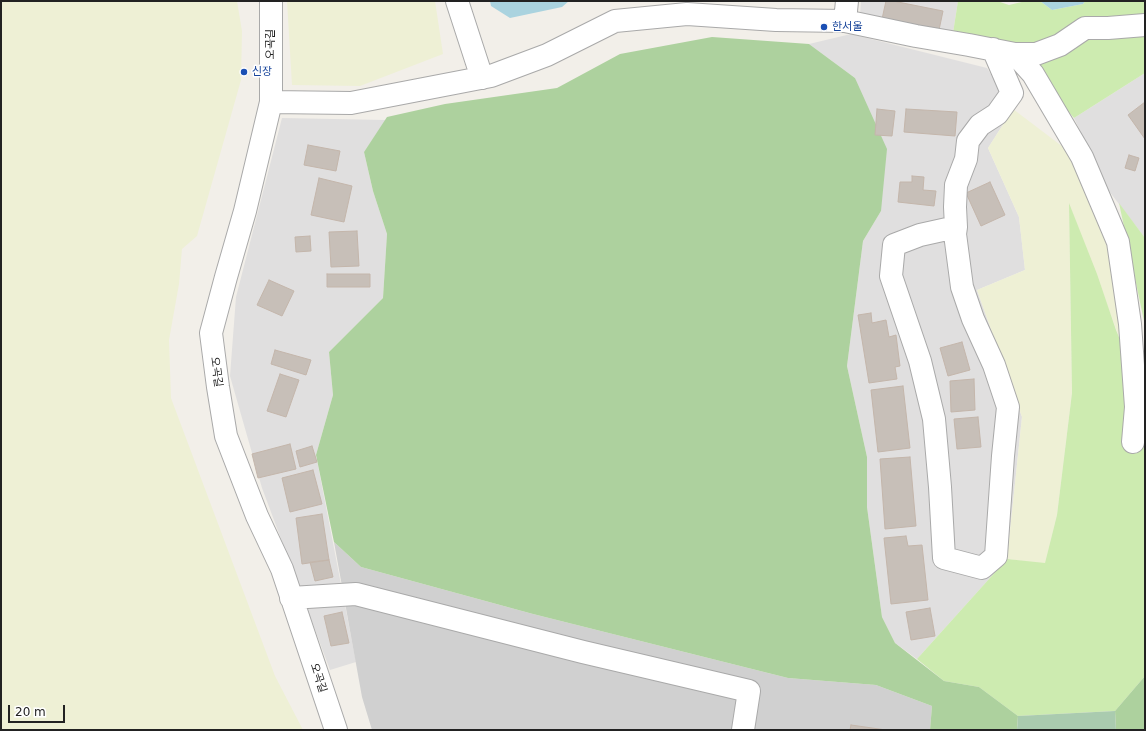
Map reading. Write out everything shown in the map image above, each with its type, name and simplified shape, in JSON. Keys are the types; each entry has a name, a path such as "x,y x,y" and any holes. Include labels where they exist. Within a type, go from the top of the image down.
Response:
{"street":[{"name":"오곡길","path":"271,1 271,102 245,211 211,333 226,436 257,516 282,569 336,730"},
{"path":"457,1 482,78"},
{"path":"271,102 351,102 482,78 547,55 614,21 687,14 776,20 846,11 916,36 1015,54 1036,54 1060,45 1085,28 1145,25"},
{"path":"956,227 920,235 894,245 891,276 920,361 934,419 944,558 982,568 996,556 1008,407 994,365 973,319 962,287 955,234 956,227 954,207 956,186 966,159 968,141 980,125 997,114 1012,93 993,49"},
{"path":"1015,54 1033,74 1082,157 1118,242 1130,324 1136,406 1133,442"},
{"path":"291,598 356,594 583,652 749,692 743,730"}],"shaded area":[{"path":"861,1 958,1 953,33 860,14"},
{"path":"851,34 987,68 1013,109 988,148 1019,217 1025,270 977,290 1022,417 1007,559 917,659 895,643 882,617 867,507 867,457 847,366 863,241 881,211 855,78 809,44"},
{"path":"1145,73 1145,238 1109,191 1074,118"},
{"path":"282,118 386,120 364,152 373,191 387,234 383,298 329,352 333,395 316,455 356,662 330,670 262,488 230,376 236,297"},
{"path":"334,542 361,567 533,614 788,678 876,685 932,706 930,730 372,730 362,697"}],"green space":[{"path":"1,1 237,1 242,31 241,80 197,236 182,249 179,284 169,340 171,398 275,676 303,730 1,730"},
{"path":"287,1 435,1 443,54 360,86 292,85"},
{"path":"958,1 997,1 1009,5 1026,1 1040,1 1052,10 1083,4 1085,1 1145,1 1145,73 1074,118 1010,44 953,33"},
{"path":"712,37 809,44 855,78 887,149 881,211 863,241 847,366 867,457 867,507 882,617 895,643 944,681 979,687 1018,716 1017,730 930,730 932,706 876,685 788,678 533,614 361,567 334,542 316,455 333,395 329,352 383,298 387,234 373,191 364,152 387,117 445,104 557,88 620,54"},
{"path":"1013,109 1071,153 1110,241 1124,350 1069,204 1072,393 1057,515 1045,564 1007,559 1022,417 977,290 1025,270 1019,217 988,148"},
{"path":"1069,203 1097,274 1116,330 1145,399 1145,676 1115,711 1018,716 979,687 944,681 917,659 1007,559 1045,563 1057,515 1072,393"},
{"path":"1119,203 1145,238 1145,321 1144,321"},
{"path":"1145,676 1145,730 1116,730 1115,711"},
{"path":"1115,711 1116,730 1017,730 1018,716"}],"water":[{"path":"490,1 569,1 562,7 510,18 491,6"},
{"path":"1040,1 1085,1 1083,4 1052,10"}],"building":[{"path":"886,1 893,1 943,11 939,30 882,19"},
{"path":"1145,102 1145,139 1128,115"},
{"path":"877,109 895,111 892,136 875,135"},
{"path":"906,109 957,112 955,136 904,132"},
{"path":"308,145 340,151 336,171 304,165"},
{"path":"1129,155 1139,158 1135,171 1125,168"},
{"path":"912,176 924,177 923,190 936,191 934,206 898,202 900,182 912,182"},
{"path":"319,178 352,186 344,222 311,215"},
{"path":"990,182 1005,215 981,226 966,193"},
{"path":"357,231 359,266 331,267 329,232"},
{"path":"310,236 311,251 296,252 295,237"},
{"path":"327,274 370,274 370,287 327,287"},
{"path":"269,280 294,291 282,316 257,305"},
{"path":"871,313 872,323 886,320 889,337 896,335 900,366 895,367 897,379 869,383 858,315"},
{"path":"962,342 970,370 948,376 940,348"},
{"path":"275,350 311,360 306,375 271,364"},
{"path":"280,374 299,380 286,417 267,411"},
{"path":"974,379 975,410 951,412 950,381"},
{"path":"903,386 910,448 878,452 871,390"},
{"path":"978,417 981,447 957,449 954,419"},
{"path":"290,444 296,469 258,478 252,454"},
{"path":"312,446 317,462 300,467 296,451"},
{"path":"910,457 916,526 885,529 880,459"},
{"path":"313,470 322,504 290,512 282,478"},
{"path":"322,514 329,560 302,564 296,518"},
{"path":"906,536 908,546 922,545 928,600 891,604 884,538"},
{"path":"329,560 333,577 315,581 310,562"},
{"path":"930,608 935,636 911,640 906,612"},
{"path":"342,612 349,643 331,646 324,616"},
{"path":"851,725 886,730 850,730"}],"place":[{"name":"한서울","path":"824,27"},
{"name":"신장","path":"244,72"}]}
